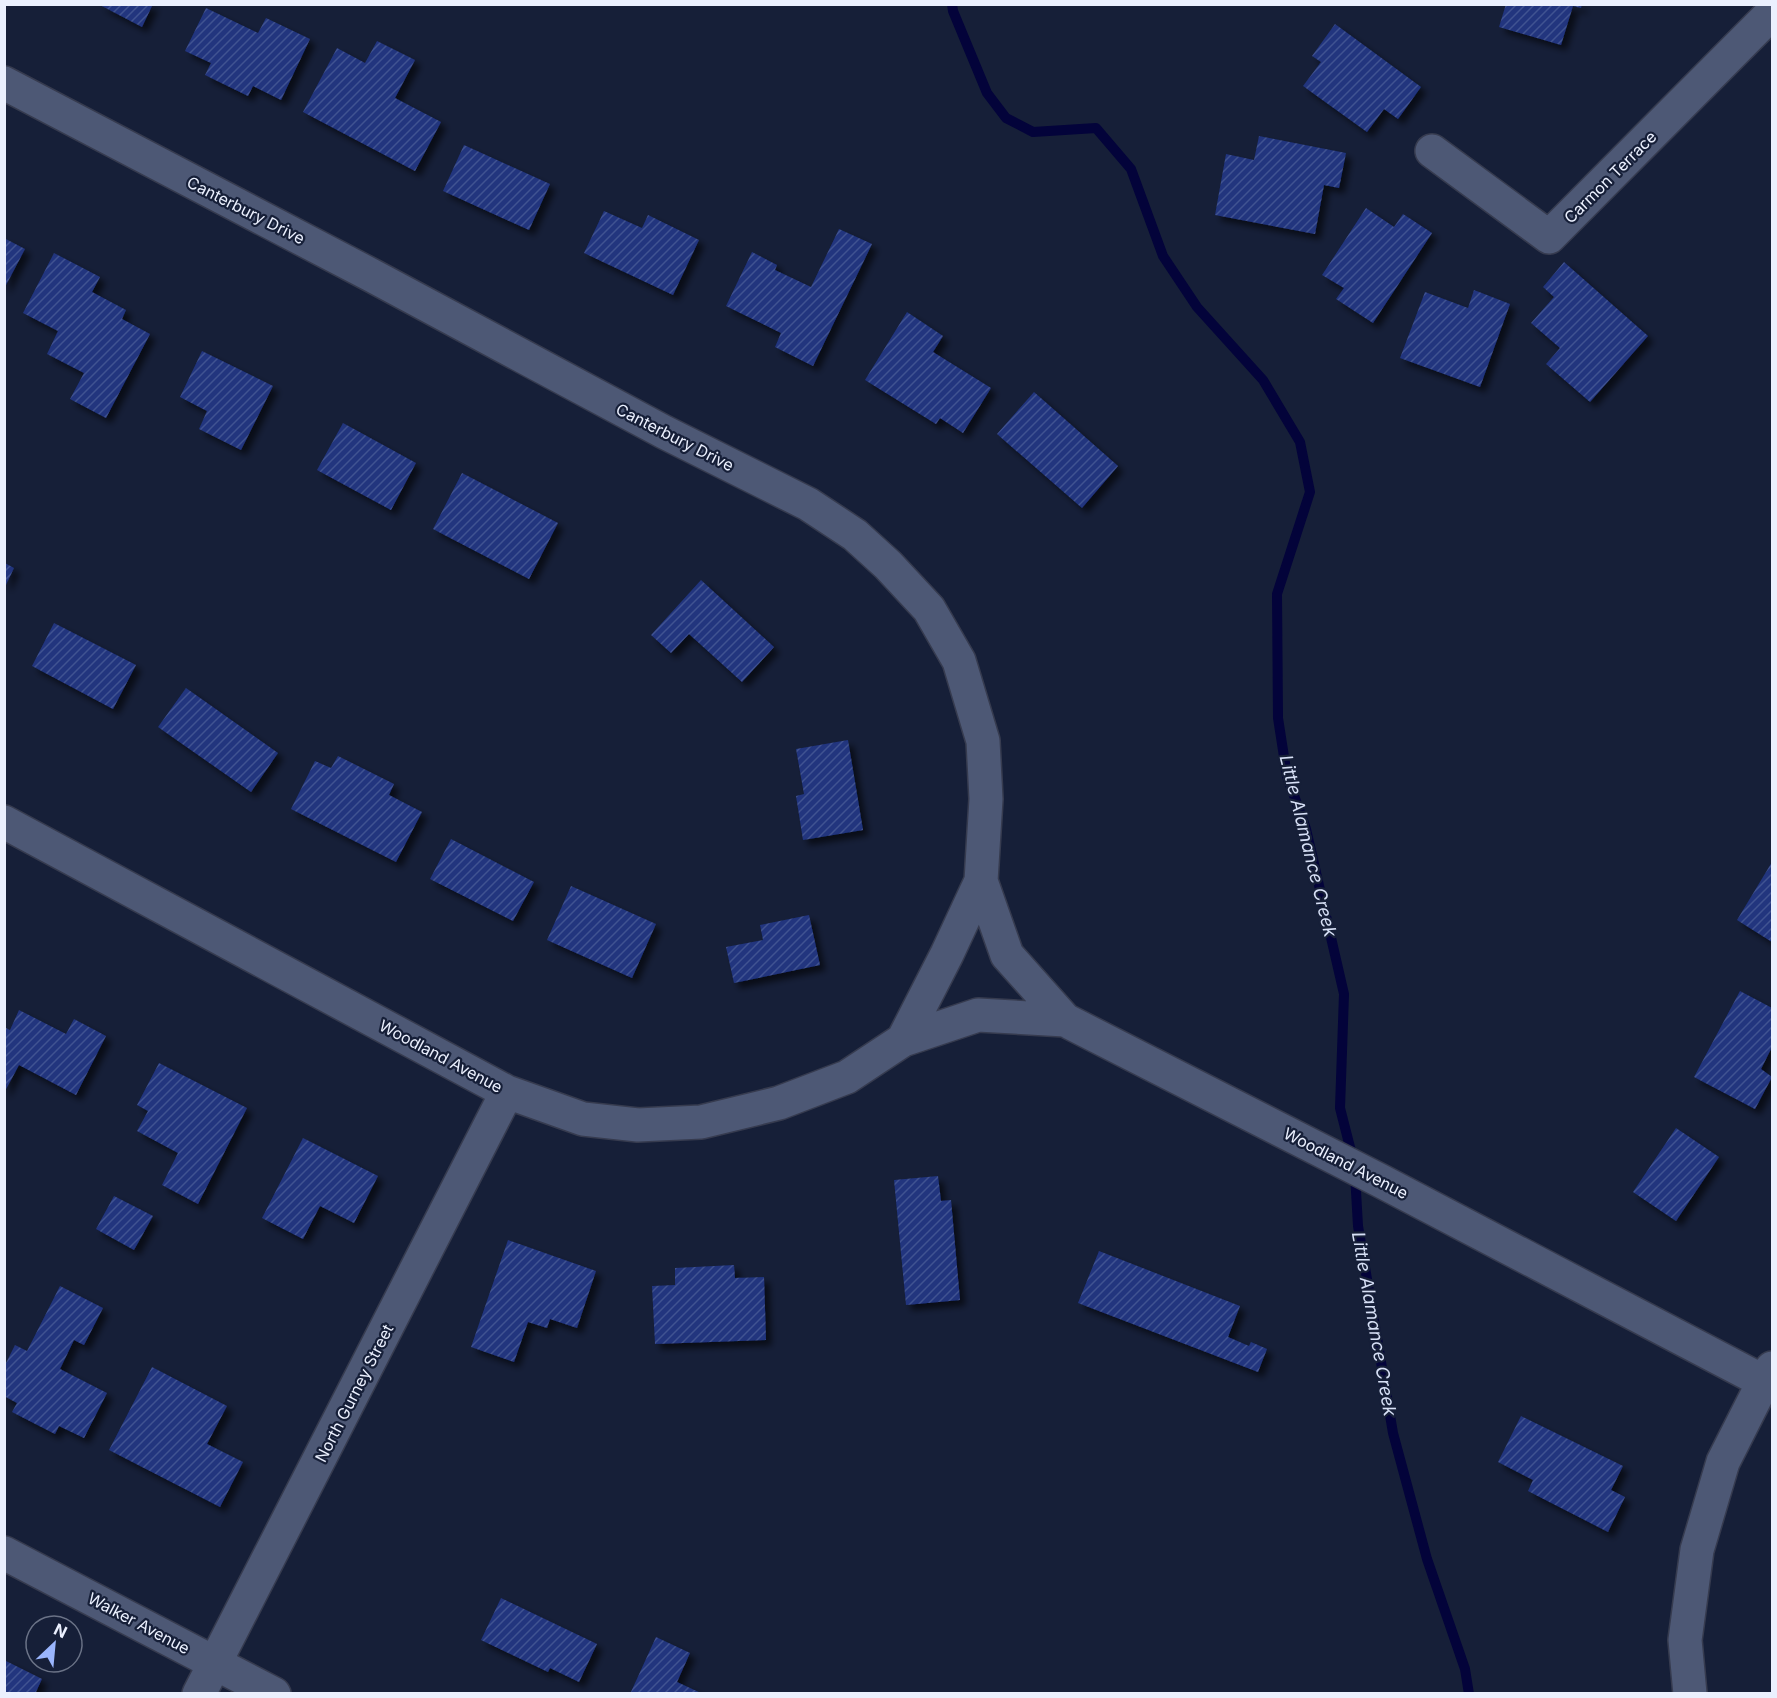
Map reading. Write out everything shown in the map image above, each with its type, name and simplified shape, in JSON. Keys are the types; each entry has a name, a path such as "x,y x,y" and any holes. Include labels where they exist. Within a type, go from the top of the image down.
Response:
{"street":[{"name":"Carmon Terrace","path":"1432,151 1549,237 1773,13"},
{"name":"Canterbury Drive","path":"4,83 371,275 664,432 808,504 855,535 888,565 929,609 959,661 983,741 986,799 981,881 1007,955 1065,1020"},
{"name":"Woodland Avenue","path":"4,822 507,1092 583,1119 638,1125 701,1122 779,1103 847,1077 903,1040 978,1015 1065,1020 1770,1378"},
{"name":"Woodland Avenue","path":"903,1040 981,881"},
{"name":"North Gurney Street","path":"199,1694 507,1092"},
{"path":"1690,1694 1685,1640 1697,1550 1723,1461 1770,1378"},
{"name":"Walker Avenue","path":"4,1553 274,1694"}],"building":[{"path":"98,4 153,4 142,27"},
{"path":"1506,4 1582,4 1581,8 1573,6 1561,45 1499,27"},
{"path":"206,8 258,33 266,18 310,39 281,100 253,86 248,96 205,75 211,63 185,51"},
{"path":"1335,24 1421,87 1398,119 1384,109 1367,132 1303,86 1321,62 1312,56"},
{"path":"377,41 415,60 395,98 441,122 415,171 303,112 337,48 365,63"},
{"path":"1259,136 1346,153 1339,188 1324,185 1315,234 1215,215 1226,154 1254,160"},
{"path":"464,145 550,184 529,230 443,191"},
{"path":"1366,208 1394,227 1403,214 1432,233 1373,323 1336,299 1344,288 1322,275"},
{"path":"604,211 642,228 648,215 699,240 673,295 584,253"},
{"path":"839,229 872,244 813,366 775,347 781,333 726,306 752,252 777,265 775,270 811,287"},
{"path":"4,238 25,249 4,289"},
{"path":"54,253 100,277 92,292 126,310 122,319 150,334 106,418 70,399 84,373 47,354 58,331 23,313"},
{"path":"1564,262 1648,336 1590,402 1546,364 1560,348 1531,323 1554,297 1543,287"},
{"path":"1474,290 1510,304 1480,387 1400,358 1425,292 1468,308"},
{"path":"907,312 943,336 933,352 991,388 963,433 940,418 936,424 865,380"},
{"path":"202,351 273,386 241,450 199,429 207,411 180,397"},
{"path":"1034,392 1118,466 1082,508 997,434"},
{"path":"343,423 416,463 391,510 317,470"},
{"path":"462,473 558,523 529,579 433,529"},
{"path":"5,563 14,568 5,587"},
{"path":"701,580 774,647 742,682 689,634 671,653 651,635"},
{"path":"54,623 136,665 113,709 32,666"},
{"path":"186,688 278,753 251,792 158,727"},
{"path":"848,740 863,830 803,840 796,796 804,794 796,749"},
{"path":"338,756 394,784 389,795 422,812 396,862 291,809 315,761 331,768"},
{"path":"451,839 534,882 513,921 430,879"},
{"path":"1772,862 1772,942 1737,920"},
{"path":"571,886 656,924 632,978 547,940"},
{"path":"809,915 820,965 734,983 726,947 763,940 760,925"},
{"path":"1740,991 1772,1008 1772,1047 1761,1069 1772,1077 1755,1109 1694,1077"},
{"path":"19,1010 66,1034 74,1019 106,1036 76,1095 19,1065 4,1093 4,1027 10,1030"},
{"path":"159,1063 247,1108 198,1204 162,1185 178,1153 137,1131 148,1111 137,1105"},
{"path":"1676,1128 1719,1157 1676,1221 1633,1192"},
{"path":"303,1138 378,1176 354,1223 320,1206 303,1239 262,1218"},
{"path":"938,1176 941,1201 951,1200 960,1300 906,1305 894,1180"},
{"path":"114,1196 153,1216 134,1250 96,1229"},
{"path":"508,1240 596,1271 577,1328 550,1319 547,1328 528,1322 514,1362 471,1347"},
{"path":"1099,1251 1240,1306 1228,1337 1249,1346 1251,1342 1267,1349 1258,1372 1078,1303"},
{"path":"734,1265 735,1278 764,1277 766,1340 655,1344 652,1286 675,1285 675,1268"},
{"path":"60,1286 103,1308 84,1345 74,1340 60,1369 107,1393 84,1438 59,1426 55,1434 12,1412 17,1403 4,1396 4,1367 15,1345 27,1351"},
{"path":"152,1367 227,1406 207,1444 243,1462 220,1507 109,1450"},
{"path":"1521,1416 1623,1466 1611,1490 1625,1497 1608,1532 1528,1491 1533,1480 1498,1462"},
{"path":"501,1598 597,1644 579,1682 550,1668 548,1672 481,1640"},
{"path":"656,1637 690,1653 677,1682 703,1694 630,1694"},
{"path":"4,1660 24,1670 24,1674 32,1674 42,1679 35,1694 4,1694"}],"waterway":[{"name":"Little Alamance Creek","path":"952,4 987,93 1006,118 1033,132 1096,128 1131,169 1163,256 1197,307 1263,380 1300,442 1310,492 1277,594 1278,718 1287,776 1306,829 1344,994 1340,1108 1353,1159"},
{"name":"Little Alamance Creek","path":"1355,1174 1358,1226 1393,1433 1427,1559 1465,1669 1469,1694"}]}
